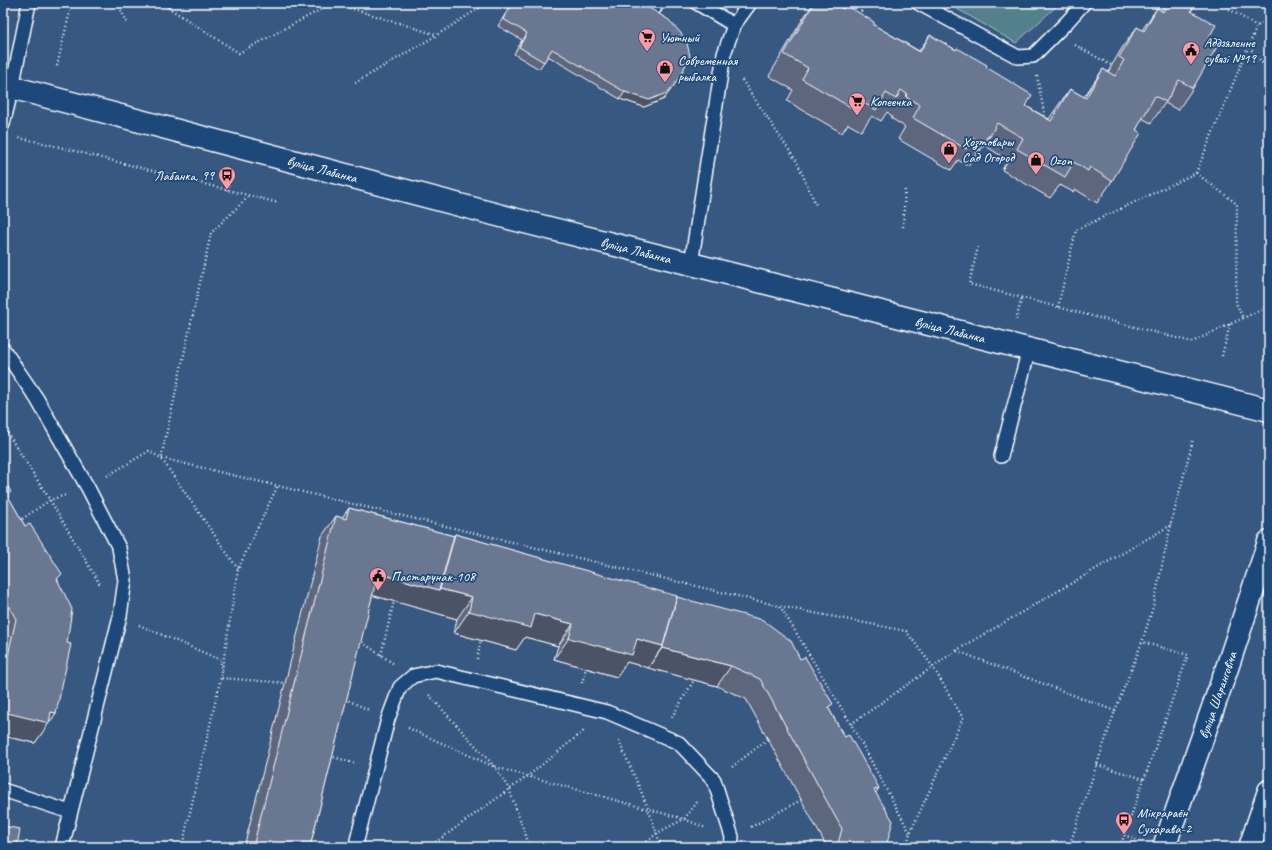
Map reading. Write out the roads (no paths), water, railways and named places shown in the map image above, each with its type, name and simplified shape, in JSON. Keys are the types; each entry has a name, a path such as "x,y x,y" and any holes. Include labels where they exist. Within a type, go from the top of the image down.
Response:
{"main road":[{"name":"вуліца Лабанка","path":"8,86 691,264 1269,410"},
{"name":"вуліца Шаранговіча","path":"1164,847 1228,665 1269,542"},
{"path":"1250,847 1269,791"}],"lane":[{"path":"3,124 8,86 29,3"},
{"path":"648,17 658,3"},
{"path":"697,3 734,25"},
{"path":"691,264 724,54 734,25 750,3"},
{"path":"918,3 1018,57 1033,56 1084,3"},
{"path":"3,349 37,399 88,488 119,548 125,580 120,616 62,847"},
{"path":"1001,456 1029,349"},
{"path":"357,847 357,840 375,768 388,720 400,687 413,676 436,671 607,712 680,743 714,780 731,842"},
{"path":"3,790 70,812"}],"place":[{"name":"Уютный","path":"647,52"},
{"name":"Аддзяленне сувязі №19","path":"1191,65"},
{"name":"Современная рыбалка","path":"665,83"},
{"name":"Копеечка","path":"857,116"},
{"name":"Хозтовары Сад Огород","path":"949,164"},
{"name":"Ozon","path":"1036,175"},
{"name":"Лабанка, 99","path":"227,190"},
{"name":"Пастарунак-108","path":"378,591"},
{"name":"Мікрараён Сухарава-2","path":"1124,835"}]}
